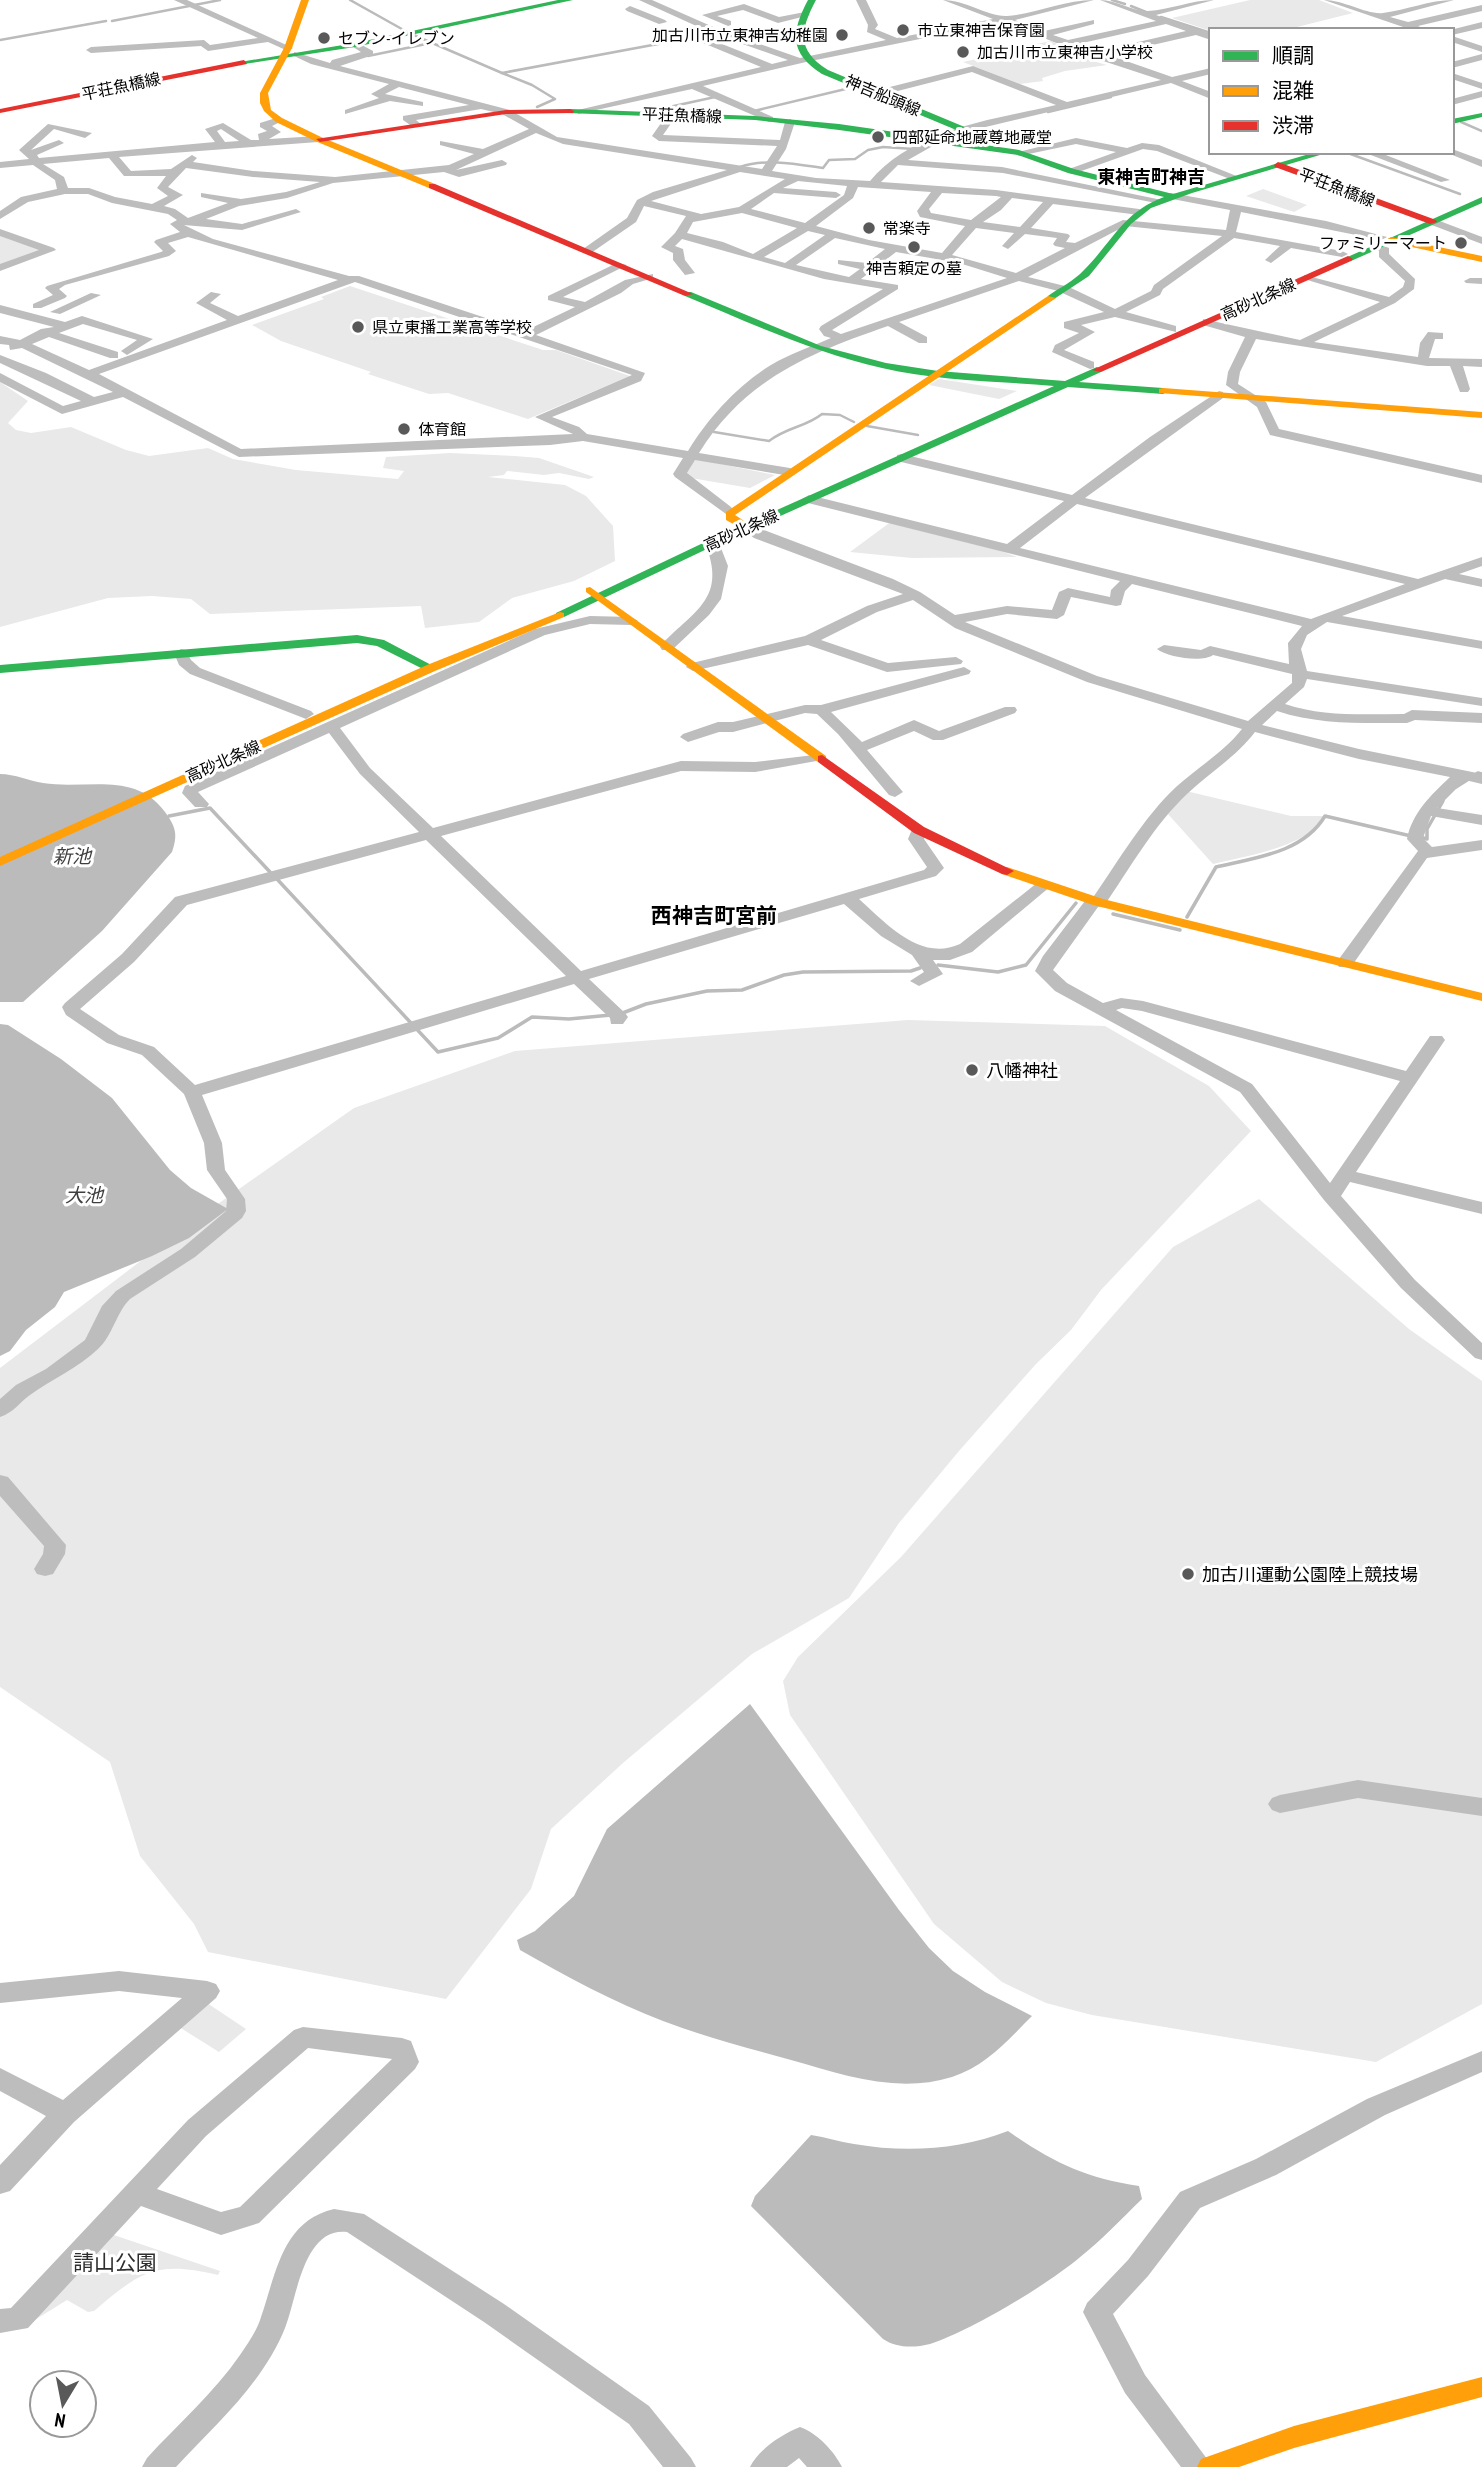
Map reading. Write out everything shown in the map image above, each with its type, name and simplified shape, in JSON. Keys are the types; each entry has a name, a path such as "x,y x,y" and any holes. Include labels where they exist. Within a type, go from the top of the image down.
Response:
{"main road":[{"path":"305,0 290,53 263,97 268,111 279,120 400,174 818,348 885,366 938,374 1482,415"},
{"name":"平荘魚橋線","path":"0,111 208,68 290,53 355,45 569,0"},
{"path":"802,60 800,47 809,4"},
{"name":"神吉船頭線","path":"802,60 1023,155"},
{"name":"平荘魚橋線","path":"318,139 506,112 582,119 671,115 790,122 1023,155 1164,199 1278,165 1429,221"},
{"path":"1455,120 1482,114"},
{"path":"1278,165 1319,154"},
{"name":"高砂北条線","path":"1429,221 1482,192"},
{"path":"744,526 730,518 730,514 1064,290 1086,274 1133,217 1164,199"},
{"name":"高砂北条線","path":"596,594 689,543 744,526 809,499 1382,241 1482,200"},
{"path":"1382,241 1482,259"},
{"name":"高砂北条線","path":"0,862 306,714 712,544 744,526 1052,382 1342,254 1382,241"},
{"path":"596,594 919,831 963,853 1043,886 1096,901 1482,997"},
{"path":"0,669 357,639 380,643 426,665"},
{"name":"高砂北条線","path":"0,851 156,787 426,665"},
{"path":"1209,2467 1294,2437 1482,2387"}],"street":[{"path":"179,0 290,53 335,68 506,112 554,139 738,168 770,167 798,178 996,193 1342,254"},
{"path":"644,0 717,32 802,60"},
{"path":"662,0 691,13 707,15 739,28 694,37"},
{"path":"860,0 873,24 870,30 896,40"},
{"path":"948,0 1209,95"},
{"path":"1048,0 1064,5"},
{"path":"554,139 582,119 692,85 1089,0"},
{"path":"1105,0 1209,39"},
{"path":"1146,14 1209,0"},
{"path":"1329,0 1416,28"},
{"path":"1380,16 1446,0 1480,10"},
{"path":"1124,6 1142,2"},
{"path":"1351,7 1371,2"},
{"path":"707,15 744,7 778,20 809,4"},
{"path":"716,5 728,10"},
{"path":"630,9 669,25"},
{"path":"1408,25 1480,10"},
{"path":"656,20 691,13"},
{"path":"1064,44 1169,22"},
{"path":"1041,35 1087,24 1109,35"},
{"path":"1454,32 1482,25"},
{"path":"681,30 771,67"},
{"path":"1093,55 1196,32"},
{"path":"1168,38 1185,45"},
{"path":"96,49 203,40 208,48 218,48 267,40"},
{"path":"1454,40 1482,49"},
{"path":"1454,47 1482,40"},
{"path":"1199,45 1209,41"},
{"path":"1143,44 1163,51"},
{"path":"335,68 335,62 370,53 355,45"},
{"path":"218,48 231,54"},
{"path":"1115,50 1132,56"},
{"path":"1454,64 1482,57"},
{"path":"957,62 1068,106"},
{"path":"878,93 973,69"},
{"path":"874,184 881,173 932,141 964,129 1209,71"},
{"path":"1456,80 1482,75"},
{"path":"1456,80 1482,86"},
{"path":"398,84 376,94 419,104"},
{"path":"692,85 757,122"},
{"path":"1454,101 1482,94"},
{"path":"349,112 389,98"},
{"path":"417,125 407,118 485,106"},
{"path":"671,115 659,131 659,138 782,143"},
{"path":"268,142 262,136 276,132 264,125 279,120"},
{"path":"717,131 720,128 757,122"},
{"path":"739,140 757,122"},
{"path":"770,167 781,153 790,122"},
{"path":"221,143 210,129 223,126 247,142"},
{"path":"65,191 61,187 60,179 24,150 52,127 87,133 85,135"},
{"path":"183,164 335,180 400,174 444,169 537,129"},
{"path":"0,165 34,158 111,155 318,139"},
{"path":"996,193 1005,171 1013,161 1023,155 1076,141 1128,150"},
{"path":"155,207 178,195 162,188 174,172 200,148 221,143 268,142"},
{"path":"444,143 481,152"},
{"path":"34,158 59,144"},
{"path":"948,167 965,146"},
{"path":"1073,171 1142,146 1159,148 1234,177"},
{"path":"1373,154 1437,179"},
{"path":"1454,154 1482,164"},
{"path":"111,155 128,174 174,172"},
{"path":"898,162 1005,171 1326,224 1382,241 1385,250 1383,255 1397,265 1411,281 1408,289 1391,301 1301,344"},
{"path":"444,169 460,174 502,163"},
{"path":"587,251 632,220 633,211 651,196 700,183 738,168"},
{"path":"641,202 697,216 720,216 742,210 771,190 798,178"},
{"path":"37,306 61,296 51,288 61,282 165,254 170,251 160,242 188,225 241,202 287,195 335,180"},
{"path":"754,258 843,203 854,183"},
{"path":"939,189 922,211 926,212 926,216 1064,236 1059,244 1077,247"},
{"path":"771,190 843,203"},
{"path":"0,221 25,199 65,191 89,191 112,200 171,211 188,225 350,280"},
{"path":"205,195 241,202"},
{"path":"945,257 973,224 997,208 1009,195"},
{"path":"886,198 932,201"},
{"path":"1008,246 1050,201"},
{"path":"1090,365 1058,352 1059,348 1088,332 1068,325 1115,313 1156,293 1158,287 1231,234 1236,209"},
{"path":"742,210 894,248 1005,271 1064,290 1115,313 1172,329"},
{"path":"188,225 242,227 296,212"},
{"path":"689,273 679,260 679,251 667,247 680,235 688,220 697,216"},
{"path":"891,323 1017,277 1133,217"},
{"path":"1429,221 1482,241"},
{"path":"0,232 50,250 0,268"},
{"path":"788,266 804,253 813,251 834,233"},
{"path":"680,235 719,244 754,258 894,287 825,329 841,338"},
{"path":"1314,249 1328,241"},
{"path":"1271,260 1287,246"},
{"path":"852,280 894,248"},
{"path":"1460,255 1482,249"},
{"path":"842,262 869,267"},
{"path":"586,306 552,298 621,265"},
{"path":"579,272 598,276"},
{"path":"524,336 629,282 649,276"},
{"path":"1308,276 1391,301"},
{"path":"89,374 108,361 355,278 639,373 638,378 541,417 575,430 583,437"},
{"path":"61,282 80,290"},
{"path":"726,510 680,474 704,435 742,393 775,368 841,338 916,317 946,314 1039,284"},
{"path":"215,294 202,303 236,320"},
{"path":"56,312 94,295"},
{"path":"0,307 16,300 147,339 138,352"},
{"path":"0,307 98,336 138,352"},
{"path":"0,352 82,320"},
{"path":"1207,322 1252,335 1301,344 1423,361 1480,360"},
{"path":"891,323 923,340"},
{"path":"1,330 49,333 81,343 108,361"},
{"path":"1,330 35,339"},
{"path":"1,330 22,344 125,392 239,453 550,441 583,437 790,472"},
{"path":"48,356 113,330"},
{"path":"1252,335 1234,372 1232,385 1264,408 1270,427 1282,435 1482,479"},
{"path":"1423,361 1426,343 1432,335 1439,336"},
{"path":"65,349 108,361"},
{"path":"0,359 92,401"},
{"path":"1455,362 1464,389"},
{"path":"14,383 74,367"},
{"path":"0,377 62,410 125,392"},
{"path":"1009,549 1219,395"},
{"path":"902,458 1419,583"},
{"path":"809,499 1129,579 1318,621 1482,645"},
{"path":"744,526 759,535 888,582 915,595 953,620 1092,679 1251,727 1359,754 1472,777"},
{"path":"667,647 702,613 715,596 715,583 721,566 712,544"},
{"path":"1482,561 1318,621 1295,641 1293,653 1301,672 1299,684 1251,727 1234,749 1181,790 1049,960 1038,978 1061,987 1246,1088 1331,1196 1408,1284 1482,1353"},
{"path":"1444,575 1482,583"},
{"path":"953,620 1007,610 1057,615 1064,595 1068,592 1116,602 1118,590 1129,579"},
{"path":"693,667 761,649 809,640 872,609 915,595"},
{"path":"201,804 190,793 191,789 540,632 590,620 631,621"},
{"path":"688,737 718,727 733,727 805,709 821,710 960,666 887,668 809,640"},
{"path":"1164,649 1204,655 1210,650 1301,672 1455,695 1482,702"},
{"path":"181,653 184,662 195,671 306,714"},
{"path":"1276,706 1293,712 1339,717 1407,718 1412,715 1482,718"},
{"path":"821,710 844,729 846,736 860,748 861,754 895,792"},
{"path":"860,748 914,725 938,737 1010,710"},
{"path":"332,727 365,771 432,833 616,1016"},
{"path":"0,1410 23,1390 53,1373 92,1344 105,1324 112,1306 188,1253 232,1218 236,1211 236,1199 216,1170 213,1143 192,1092 148,1051 113,1039 78,1016 71,1007 128,958 181,901 681,766 755,767 817,757"},
{"path":"1346,963 1421,855 1419,841 1434,812 1433,802 1472,777"},
{"path":"1434,812 1482,820"},
{"path":"192,1092 930,873 936,868 916,839 919,831"},
{"path":"1419,841 1482,845"},
{"path":"920,954 956,955 1043,886"},
{"path":"847,898 920,954 931,979"},
{"path":"1100,1009 1121,1003 1143,1006 1410,1078"},
{"path":"1331,1196 1436,1040"},
{"path":"1345,1175 1482,1208"},
{"path":"0,1482 18,1504 39,1523 55,1545 54,1554 45,1569"},
{"path":"1280,1804 1358,1789 1482,1807"},
{"path":"0,1993 119,1981 207,1991 65,2114 0,2183"},
{"path":"0,2321 18,2319 135,2192 197,2128 303,2037 402,2048 406,2062 249,2215 221,2224 135,2192"},
{"path":"1198,2467 1135,2384 1097,2312 1138,2268 1191,2200 1266,2167 1356,2117 1482,2061"},
{"path":"0,2078 65,2114"},
{"path":"157,2467 240,2375 271,2329 286,2272 307,2237 323,2222 337,2217 354,2222 494,2313 619,2400 639,2415 681,2467"},
{"path":"765,2467 800,2440 827,2467"}],"green space":[{"path":"1250,0 1319,0 1353,13 1293,28 1209,28 1209,30 1172,18"},
{"path":"1051,41 1089,60 1107,65 1065,71 1042,78 1043,81 1020,84 963,62 981,58 978,56"},
{"path":"1263,189 1307,205 1294,212 1246,196"},
{"path":"0,234 46,250 0,267"},
{"path":"350,286 543,350 556,350 630,376 528,419 448,393 429,394 368,374 371,372 281,341 252,325 324,299 321,297"},
{"path":"939,379 1017,391 999,399 929,385"},
{"path":"0,382 28,401 8,423 16,430 31,433 71,427 126,450 149,456 208,448 233,459 296,470 398,479 404,471 383,468 386,457 450,453 539,458 594,477 589,479 559,473 544,475 507,471 504,475 488,477 565,485 586,496 613,526 615,561 574,581 512,598 479,622 425,628 421,606 210,614 191,599 152,596 108,598 0,627"},
{"path":"695,459 775,475 750,488 685,477"},
{"path":"892,521 1017,557 912,558 850,552"},
{"path":"1186,791 1291,816 1323,816 1317,826 1291,843 1213,864 1167,813"},
{"path":"908,1020 1105,1026 1209,1086 1251,1131 1101,1290 1071,1330 1036,1364 959,1451 899,1523 849,1598 752,1654 623,1763 551,1829 531,1889 446,1999 208,1952 194,1924 140,1856 110,1762 0,1687 0,1368 188,1225 354,1108 515,1051"},
{"name":"加古川運動公園陸上競技場","path":"1259,1199 1409,1329 1482,1381 1482,2004 1376,2062 1092,2015 1046,2003 1002,1982 934,1924 790,1715 783,1681 798,1657 901,1557 1173,1247"},
{"path":"204,2001 246,2029 219,2052 176,2025"},
{"name":"請山公園","path":"108,2233 220,2271 218,2275 179,2269 150,2273 124,2287 94,2311 88,2312 67,2300 25,2326"}],"water":[{"name":"新池","path":"0,774 59,785 125,786 153,799 172,822 175,831 172,852 102,931 23,1002 0,1002"},
{"name":"大池","path":"0,1024 8,1025 61,1059 112,1098 170,1170 191,1188 228,1209 189,1238 64,1292 55,1307 26,1330 10,1351 0,1356"},
{"path":"750,1704 929,1948 953,1971 985,1992 1032,2016 996,2051 975,2066 952,2077 911,2084 871,2080 831,2071 711,2037 644,2014 520,1950 517,1940 535,1931 574,1896 607,1829"},
{"path":"1008,2131 1039,2152 1070,2167 1120,2183 1139,2186 1142,2199 1104,2237 1065,2269 1007,2307 930,2344 905,2346 883,2339 751,2206 755,2196 811,2135 874,2147 913,2149 951,2146"}],"waterway":[{"path":"112,21 220,0"},
{"path":"350,0 409,33 502,73"},
{"path":"1112,0 1125,4"},
{"path":"1131,6 1146,12"},
{"path":"1161,17 1209,32"},
{"path":"0,40 106,21"},
{"path":"502,73 717,33"},
{"path":"368,56 431,43"},
{"path":"502,73 532,85 555,99 537,107"},
{"path":"754,111 854,87"},
{"path":"651,111 715,97"},
{"path":"1048,112 1111,97"},
{"path":"1461,122 1482,131"},
{"path":"740,167 771,162 823,168 829,160 855,159 868,150 883,147 914,149"},
{"path":"1350,154 1460,194"},
{"path":"714,432 769,441 822,414 840,415 854,422"},
{"path":"867,426 918,435"},
{"path":"1456,787 1478,773 1482,774"},
{"path":"1420,837 1427,839 1427,829 1443,801"},
{"path":"169,816 210,808 270,872"},
{"path":"1187,917 1216,867 1261,857 1291,846 1316,828 1325,816 1411,836"},
{"path":"276,878 438,1052 498,1038 532,1017 569,1019 611,1015"},
{"path":"938,965 998,972 1026,965 1076,903"},
{"path":"1113,914 1180,930"},
{"path":"620,1014 646,1004 707,991 742,990 784,975 803,972 911,971 920,968"}],"traffic: fast":[{"path":"244,62 355,45 569,0"},
{"path":"812,0 802,21 800,40 807,58 814,65 988,140"},
{"path":"570,111 755,118 839,127 1019,153 1071,171 1171,196"},
{"path":"1454,122 1482,115"},
{"path":"1051,298 1086,274 1128,222 1148,206 1189,191 1319,154"},
{"path":"1348,259 1482,200"},
{"path":"688,294 818,348 885,366 938,374 1163,391"},
{"path":"560,615 705,546 1097,370"},
{"path":"0,669 357,639 380,643 431,668"}],"traffic: slow":[{"path":"305,0 288,48 264,93 264,103 268,111 279,120 318,139 432,186"},
{"path":"1391,240 1482,259"},
{"path":"748,528 730,518 730,514 1051,298"},
{"path":"1163,391 1482,415"},
{"path":"590,590 822,759"},
{"path":"0,862 431,668 560,615"},
{"path":"1007,871 1098,902 1482,997"},
{"path":"1209,2467 1294,2437 1482,2387"}],"traffic: jam":[{"path":"0,111 244,62"},
{"path":"320,139 506,112 570,111"},
{"path":"1278,165 1433,222"},
{"path":"432,186 688,294"},
{"path":"1097,370 1348,259"},
{"path":"822,759 919,830 1007,871"}],"place":[{"name":"市立東神吉保育園","path":"903,30"},
{"name":"加古川市立東神吉幼稚園","path":"842,35"},
{"name":"セブン-イレブン","path":"324,38"},
{"name":"加古川市立東神吉小学校","path":"963,52"},
{"name":"四部延命地蔵尊地蔵堂","path":"878,137"},
{"name":"常楽寺","path":"869,228"},
{"name":"ファミリーマート","path":"1461,243"},
{"name":"神吉頼定の墓","path":"914,247"},
{"name":"県立東播工業高等学校","path":"358,327"},
{"name":"体育館","path":"404,429"},
{"name":"八幡神社","path":"972,1070"},
{"name":"加古川運動公園陸上競技場","path":"1188,1574"}],"district":[{"name":"東神吉町神吉","path":"1151,176"},
{"name":"西神吉町宮前","path":"714,915"}]}
